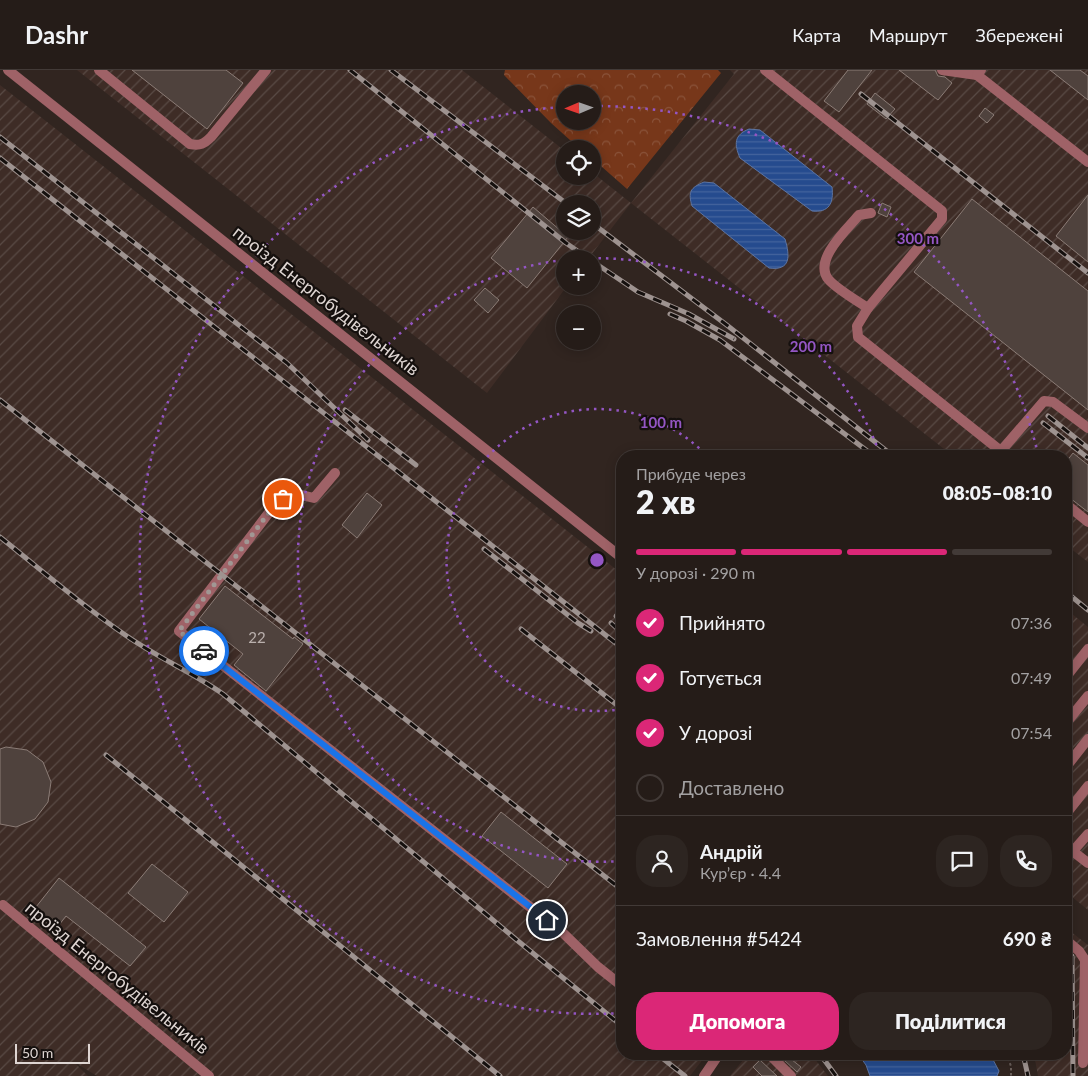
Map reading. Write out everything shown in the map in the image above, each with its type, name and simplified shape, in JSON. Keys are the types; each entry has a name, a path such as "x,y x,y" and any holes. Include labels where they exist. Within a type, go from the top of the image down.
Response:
{"street":[{"name":"проїзд Енергобудівельників","path":"8,70 616,553"},
{"path":"98,70 190,144 198,146 204,144 211,137 266,70"},
{"path":"765,70 942,211 942,219 868,308 857,326 858,337 999,450"},
{"path":"942,70 979,73 1088,162"},
{"path":"868,308 828,280 824,269 826,256 859,214 872,213"},
{"path":"1007,450 1044,401 1053,402 1088,428"},
{"path":"335,473 314,498 293,493 274,506 179,631 562,932 598,967 616,981"},
{"path":"1072,509 1088,522"},
{"path":"1072,669 1088,649"},
{"path":"1072,716 1088,696"},
{"path":"1072,759 1088,739"},
{"path":"1072,806 1088,786"},
{"path":"1072,848 1088,834"},
{"path":"1072,853 1088,863"},
{"name":"проїзд Енергобудівельників","path":"3,905 209,1076"},
{"path":"1072,945 1085,960 1083,1064"},
{"path":"704,1076 714,1060"},
{"path":"775,1060 792,1076"}],"path":[{"path":"1008,1060 1011,1066 1011,1076"}],"shaded area":[{"path":"77,70 462,70 556,144 556,185 601,185 601,179 631,203 595,250 556,250 556,295 560,295 487,393"},
{"path":"730,70 1088,70 1088,562 1072,550 1072,450 945,450 631,203 734,74"},
{"path":"0,85 616,569 616,1060 702,1060 690,1076 97,1076 74,1062 88,1076 0,1076"},
{"path":"1072,614 1088,627 1088,910 1072,897"},
{"path":"1072,933 1088,945 1088,1076 1038,1076 1035,1060 1072,1060"},
{"path":"743,1060 816,1060 828,1076 730,1076"}],"green space":[{"path":"505,70 718,70 721,73 627,189 601,166 601,140 570,140 559,130 601,130 601,85 556,85 556,127 504,75"}],"water":[{"path":"749,129 760,130 832,187 831,202 826,209 812,211 740,158 736,144 737,140 740,134"},
{"path":"704,182 714,183 785,239 788,256 785,265 769,268 692,206 691,191"},
{"path":"862,1060 993,1060 999,1071 997,1076 870,1076"}],"building":[{"path":"132,70 226,70 243,83 207,129"},
{"path":"848,70 872,70 839,112 824,101"},
{"path":"899,70 935,70 938,76 945,77 952,83 938,100"},
{"path":"1050,70 1080,70 1088,76 1088,100"},
{"path":"875,93 895,109 886,119 867,104"},
{"path":"985,108 994,115 987,123 979,116"},
{"path":"1088,195 1088,262 1056,236"},
{"path":"972,199 1088,291 1088,410 914,272"},
{"path":"882,203 891,207 887,217 878,213"},
{"path":"533,207 556,227 556,240 566,240 527,288 491,258"},
{"path":"485,288 499,300 488,313 474,300"},
{"path":"1073,453 1088,465 1088,512 1072,500"},
{"path":"367,493 382,505 357,538 342,525"},
{"path":"225,586 293,639 294,637 303,644 266,691 234,665 243,654 199,619"},
{"path":"6,747 27,750 43,762 51,782 48,802 35,819 16,827 0,824 0,749"},
{"path":"501,812 567,864 548,888 482,836"},
{"path":"152,864 188,892 164,922 128,893"},
{"path":"59,878 146,947 130,966 66,916 55,930 32,912"},
{"path":"760,1060 777,1076 762,1076 753,1067"},
{"path":"784,1060 792,1060 801,1067 797,1072"}],"railway":[{"path":"350,70 576,250"},
{"path":"391,70 556,196"},
{"path":"861,94 1088,273"},
{"path":"0,137 287,363 368,440"},
{"path":"0,158 616,643"},
{"path":"601,230 728,326 885,450"},
{"path":"601,267 638,292 689,314 734,339"},
{"path":"670,314 720,340 866,450"},
{"path":"0,400 616,885"},
{"path":"345,410 416,465"},
{"path":"1048,416 1088,448"},
{"path":"1043,423 1088,458"},
{"path":"0,537 105,621 146,649 223,694 616,1021"},
{"path":"484,549 578,623 591,631"},
{"path":"1072,597 1088,610"},
{"path":"611,623 616,628"},
{"path":"521,629 616,704"},
{"path":"106,755 500,1076"},
{"path":"1072,956 1073,1076"},
{"path":"665,1060 685,1076"},
{"path":"824,1060 836,1076"},
{"path":"1024,1060 1028,1076"}],"way so far":[{"path":"204,651 179,631 274,506 283,499"}],"route":[{"path":"204,651 547,920"}]}
